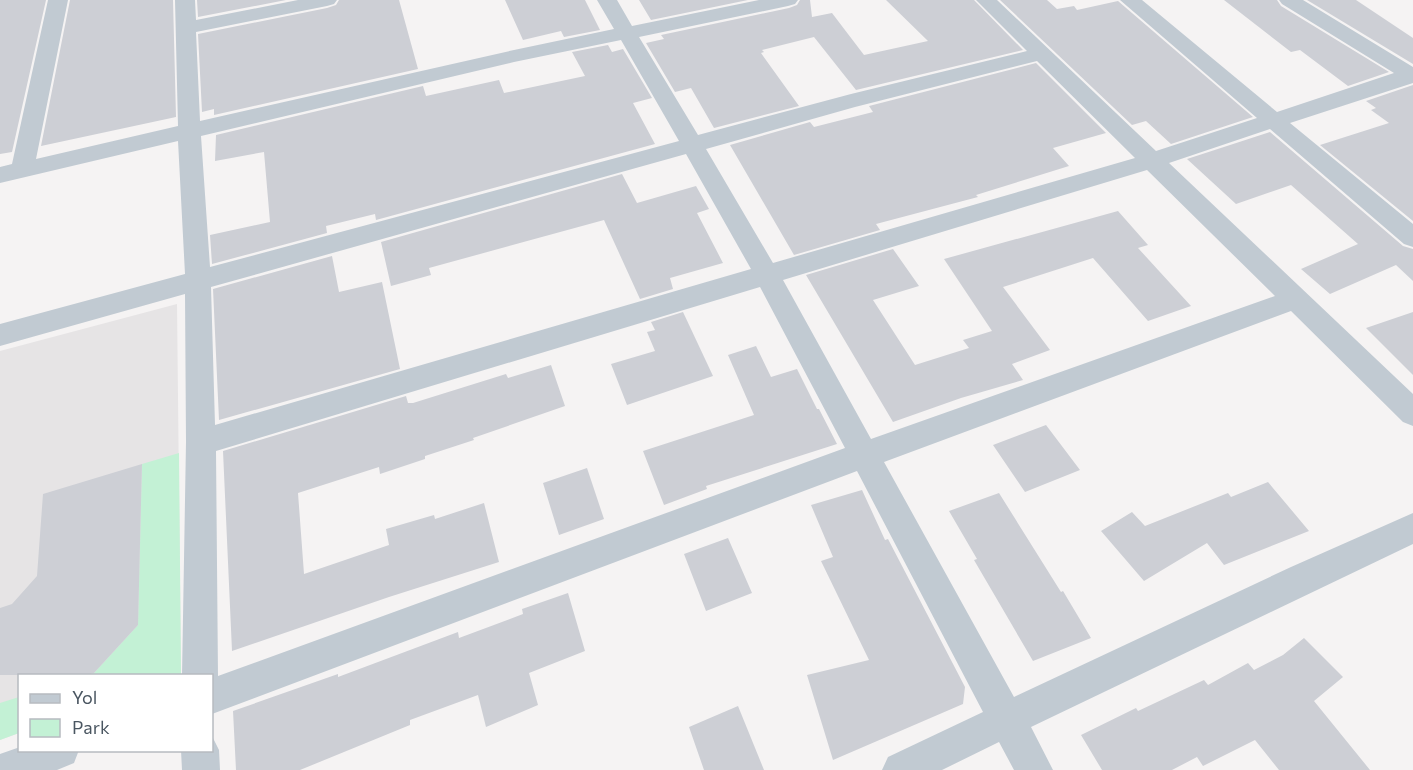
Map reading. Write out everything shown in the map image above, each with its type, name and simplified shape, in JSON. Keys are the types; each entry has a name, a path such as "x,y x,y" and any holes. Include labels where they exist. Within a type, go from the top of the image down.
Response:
{"street":[{"path":"22,170 58,0"},
{"path":"185,0 189,130 198,282 201,442 200,674"},
{"path":"186,28 327,0"},
{"path":"607,0 694,146 767,276 1034,770"},
{"path":"0,175 514,56 788,0"},
{"path":"986,0 1413,413"},
{"path":"1130,0 1413,238"},
{"path":"1289,0 1412,75"},
{"path":"0,335 851,101 1042,54"},
{"path":"201,442 1151,161 1271,119 1412,75"},
{"path":"213,696 638,537 865,457 1295,299"},
{"path":"901,770 1303,578 1413,528"},
{"path":"7,770 56,752"},
{"path":"200,752 201,770"}],"shaded area":[{"path":"177,304 181,674 18,674 18,733 0,740 0,351"}],"green space":[{"path":"179,453 181,674 90,674 94,673 138,625 142,464"},
{"path":"18,697 18,733 0,740 0,703"}],"building":[{"path":"0,0 46,0 12,152 0,154"},
{"path":"70,0 173,0 176,117 41,146"},
{"path":"197,0 286,0 198,17"},
{"path":"339,0 399,0 418,69 214,115 214,109 202,112 198,34 327,8 336,5"},
{"path":"505,0 585,0 600,30 564,37 561,31 523,40"},
{"path":"639,0 748,0 651,20"},
{"path":"800,0 810,0 812,17 832,13 864,55 928,41 886,0 974,0 1023,50 856,90 814,37 762,50 764,52 761,53 799,106 714,128 691,88 675,92 646,43 664,39 661,35 789,8 797,5"},
{"path":"1000,0 1047,0 1057,9 1074,6 1077,10 1118,1 1253,117 1171,144 1146,121 1132,125"},
{"path":"1224,0 1277,0 1281,6 1389,72 1348,86 1300,50 1291,52"},
{"path":"1307,0 1356,0 1413,38 1413,64"},
{"path":"608,45 612,52 623,49 652,98 633,103 655,144 376,220 375,214 326,226 327,233 212,264 210,235 270,222 264,152 215,161 216,135 423,86 426,96 499,80 504,93 585,76 572,52"},
{"path":"1036,63 1106,133 1053,148 1069,166 976,195 978,197 876,224 880,230 794,255 730,145 810,122 814,127 873,112 869,106"},
{"path":"1413,85 1413,221 1320,145 1389,123 1371,110 1376,108 1366,101"},
{"path":"1270,132 1403,246 1413,249 1413,281 1396,265 1330,294 1301,269 1358,244 1291,185 1236,204 1187,159"},
{"path":"622,174 637,203 696,186 709,209 697,213 723,263 670,278 673,289 640,299 604,220 429,268 431,275 391,286 381,242"},
{"path":"1118,211 1148,245 1138,248 1191,306 1148,321 1093,258 1003,287 1050,350 1012,364 1023,380 961,398 893,422 806,275 893,249 919,286 873,300 915,365 969,348 963,340 992,331 944,259"},
{"path":"332,256 339,292 382,282 400,369 219,420 213,289"},
{"path":"683,312 713,376 627,405 611,364 655,351 647,332 655,330 651,322"},
{"path":"1413,312 1413,375 1366,328"},
{"path":"756,346 771,377 797,369 837,444 706,486 707,489 664,505 643,451 754,415 728,355"},
{"path":"551,365 565,406 380,474 379,467 298,493 304,574 389,545 386,529 434,515 435,519 484,503 499,562 232,651 223,451 406,396 408,403 413,403 506,374 508,378"},
{"path":"1046,425 1080,470 1025,492 993,445"},
{"path":"142,464 138,625 94,673 90,674 0,675 0,608 12,604 37,576 43,494"},
{"path":"587,468 604,519 559,535 543,483"},
{"path":"1268,482 1309,531 1224,565 1207,543 1144,581 1101,531 1132,512 1145,526 1228,493 1231,497"},
{"path":"862,490 885,540 888,539 965,687 963,704 833,760 807,675 869,660 821,561 833,557 811,505"},
{"path":"999,493 1091,638 1033,661 974,560 977,559 949,511"},
{"path":"728,538 752,593 706,611 684,554"},
{"path":"568,593 585,651 529,673 538,705 486,727 478,695 410,720 410,725 300,770 236,770 233,711 338,674 338,677 458,632 459,638 523,614 522,609"},
{"path":"1304,638 1343,677 1314,701 1370,770 1279,770 1255,740 1203,766 1197,757 1172,770 1102,770 1081,735 1136,708 1138,711 1204,680 1208,685 1248,663 1254,670 1283,655"},
{"path":"738,706 764,770 704,770 689,727"}]}
